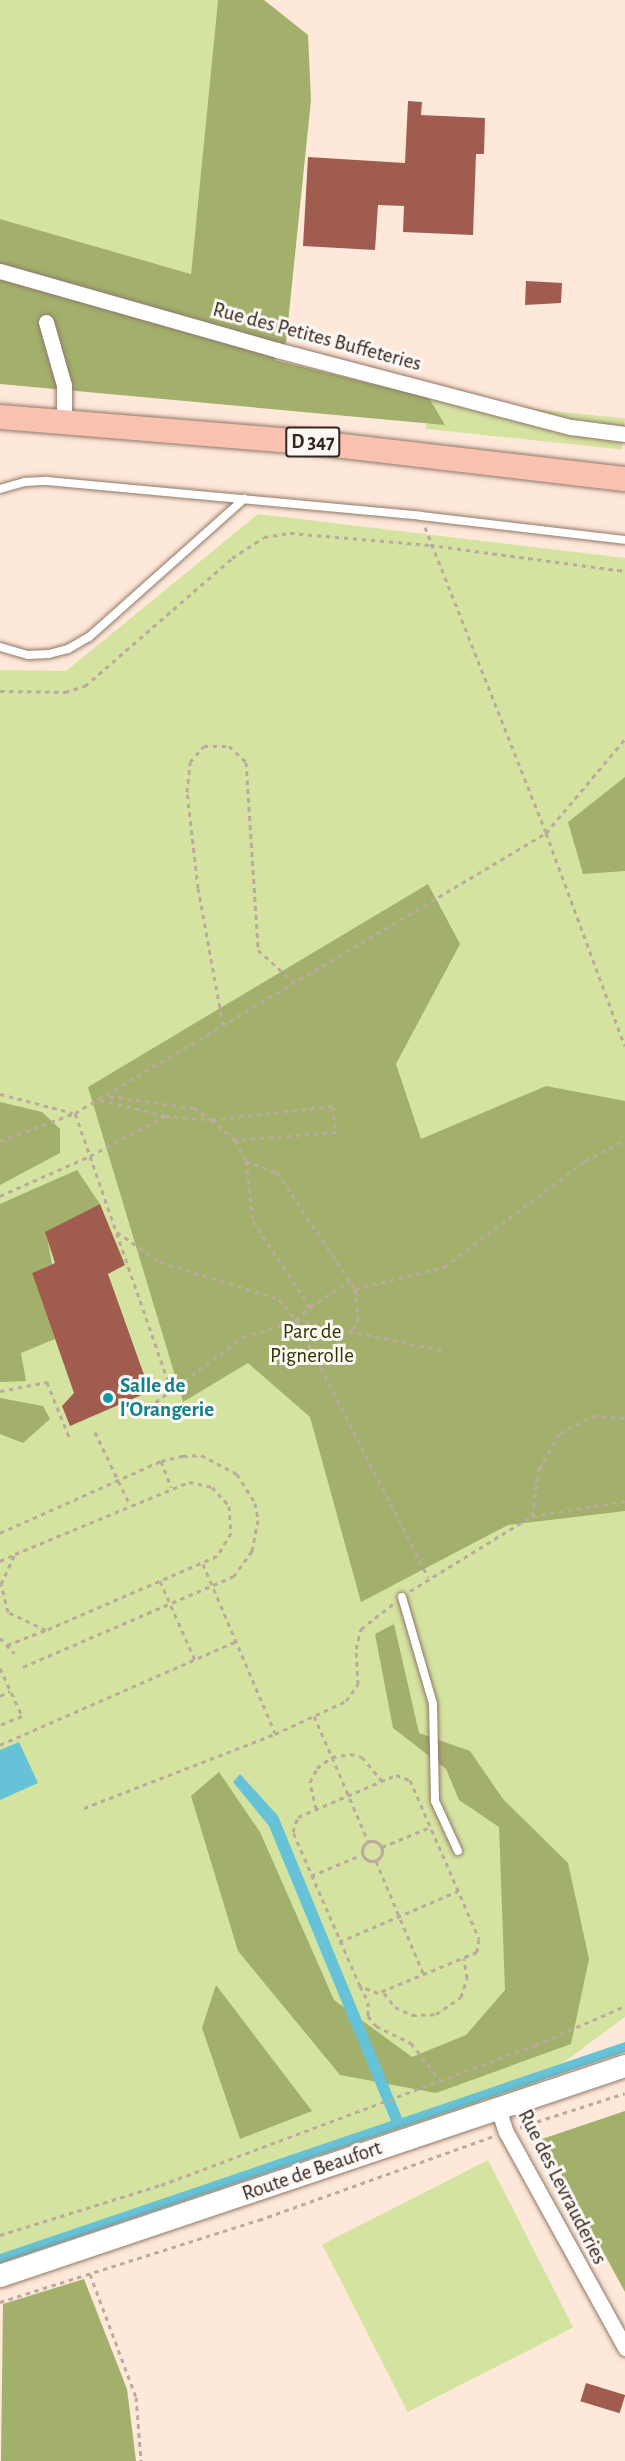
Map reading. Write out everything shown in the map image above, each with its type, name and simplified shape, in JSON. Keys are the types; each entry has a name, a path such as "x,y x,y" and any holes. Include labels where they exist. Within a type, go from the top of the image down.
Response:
{"main road":[{"name":"D 347","path":"0,417 64,420 326,444 625,479"}],"street":[{"name":"Rue des Petites Buffeteries","path":"0,271 277,350 571,427 625,434"},
{"path":"46,322 64,385 64,420"},
{"name":"Route de Beaufort","path":"0,2276 625,2066"},
{"name":"Rue des Levrauderies","path":"498,2108 506,2132 625,2348"}],"lane":[{"path":"0,489 25,482 47,481 422,516 625,540"},
{"path":"0,647 28,655 49,654 89,637 243,499"},
{"path":"402,1597 433,1704 435,1802 458,1851"}],"path":[{"path":"422,516 430,545 546,833 625,1046"},
{"path":"0,691 65,692 85,686 232,558 264,537 290,533 430,545 625,571"},
{"path":"0,1141 75,1113 546,833 625,739"},
{"path":"223,1025 198,888 188,792 190,762 204,746 229,746 246,762 258,950 295,983"},
{"path":"0,1094 75,1113"},
{"path":"106,1095 194,1107 235,1140 246,1161 254,1221 310,1307"},
{"path":"98,1100 165,1116 212,1120 332,1106 336,1132 235,1140"},
{"path":"75,1113 171,1390"},
{"path":"0,1196 90,1156 165,1116"},
{"path":"355,1289 444,1266 585,1161 625,1140"},
{"path":"246,1161 277,1172 350,1281 355,1289 358,1317 353,1331"},
{"path":"116,1232 160,1262 279,1299 296,1320 428,1577"},
{"path":"141,1413 243,1337 296,1320 310,1307 350,1281"},
{"path":"296,1320 446,1351"},
{"path":"0,1391 47,1382 69,1437"},
{"path":"532,1516 539,1469 560,1433 593,1416 625,1418"},
{"path":"95,1432 130,1505"},
{"path":"0,1533 161,1461 201,1455 222,1463 237,1474 255,1503 257,1537 252,1551 234,1576 20,1668"},
{"path":"161,1461 171,1487"},
{"path":"0,1561 171,1487 201,1483 222,1494 233,1519 226,1546 203,1563 7,1645"},
{"path":"84,1808 275,1734 346,1701 358,1684 356,1649 362,1629 428,1577 532,1516 625,1501"},
{"path":"15,1554 1,1584 2,1605 18,1620 46,1630"},
{"path":"203,1563 275,1734"},
{"path":"160,1581 195,1660"},
{"path":"0,1638 14,1653"},
{"path":"0,1745 237,1641"},
{"path":"0,1668 22,1716 0,1725"},
{"path":"0,1696 10,1691"},
{"path":"314,1716 368,1842 382,1847 430,1827"},
{"path":"316,1809 310,1782 317,1768 332,1757 350,1754 362,1757 382,1780"},
{"path":"360,1986 368,1992 384,1993 477,1952 479,1940 410,1780 396,1775 298,1817 293,1832 339,1942 360,1986 368,2002 368,2016 376,2026 411,2043 440,2080"},
{"path":"312,1876 362,1855 368,1842"},
{"path":"362,1855 368,1862 376,1861 382,1856 382,1847"},
{"path":"376,1861 424,1975"},
{"path":"339,1942 458,1891"},
{"path":"384,1993 395,2007 412,2015 436,2014 460,1997 467,1978 464,1958"},
{"path":"0,2235 160,2185 440,2080 625,2006"},
{"path":"514,2129 625,2093"},
{"path":"0,2302 259,2220 496,2134"},
{"path":"90,2274 136,2397 141,2461"}],"green space":[{"path":"0,0 218,0 191,274 0,219"},
{"path":"218,0 264,0 308,35 311,100 286,342 275,360 429,398 445,425 0,384 0,219 191,274"},
{"path":"429,398 625,419 622,449 426,429"},
{"name":"Parc de Pignerolle","path":"258,514 625,558 625,2017 533,2085 0,2260 0,670 66,671"},
{"path":"625,777 625,871 583,874 568,822"},
{"path":"428,884 460,944 396,1064 421,1139 546,1086 625,1101 625,1511 508,1525 361,1602 310,1417 248,1363 183,1402 88,1087"},
{"path":"0,1102 42,1112 60,1129 60,1153 0,1185"},
{"path":"77,1170 100,1204 46,1232 52,1264 32,1273 55,1339 21,1353 26,1381 0,1382 0,1204"},
{"path":"0,1398 43,1406 50,1419 23,1443 0,1434"},
{"path":"394,1624 419,1733 470,1751 503,1799 568,1863 589,1959 571,2044 436,2093 340,2075 238,1951 191,1796 219,1772 260,1832 334,2000 412,2057 466,2035 505,1990 499,1827 459,1800 446,1769 393,1728 375,1634"},
{"path":"216,1985 312,2111 240,2139 202,2028"},
{"path":"625,2111 625,2292 542,2139"},
{"path":"488,2160 573,2328 408,2412 322,2244"},
{"path":"84,2279 127,2389 136,2461 1,2461 3,2304"}],"water":[{"path":"19,1742 38,1783 0,1800 0,1750"},
{"path":"240,1774 278,1816 402,2118 625,2042 625,2052 0,2263 0,2254 391,2121 269,1826 233,1782"}],"building":[{"path":"408,101 422,102 421,115 485,118 484,154 476,154 473,235 403,232 404,206 378,205 375,250 303,246 308,157 405,163"},
{"path":"526,281 562,283 561,303 525,305"},
{"path":"100,1204 125,1265 108,1274 143,1372 153,1390 70,1426 62,1406 74,1393 32,1273 55,1263 45,1232"},
{"path":"586,2383 625,2395 620,2413 580,2401"}],"place":[{"name":"Salle de l'Orangerie","path":"108,1398"}]}
